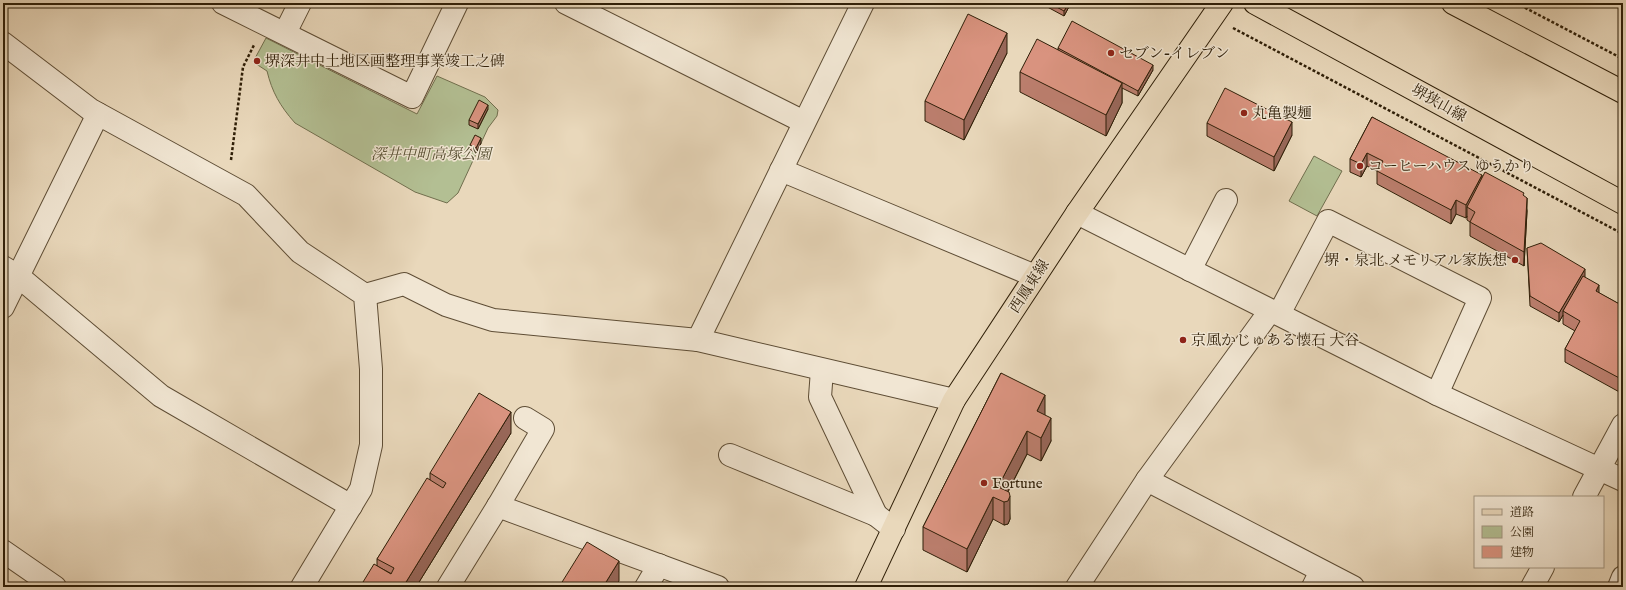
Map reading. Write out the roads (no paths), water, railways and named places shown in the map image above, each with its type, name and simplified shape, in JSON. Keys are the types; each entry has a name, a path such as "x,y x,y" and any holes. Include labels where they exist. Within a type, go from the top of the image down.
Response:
{"main road":[{"name":"西鳳東線","path":"866,587 954,400 1077,213 1222,3"},
{"name":"堺狭山線","path":"1255,3 1623,203"},
{"path":"1454,3 1623,92"}],"street":[{"path":"223,3 412,97 457,3"},
{"path":"285,33 300,3"},
{"path":"566,3 804,122"},
{"path":"698,340 862,3"},
{"path":"3,44 98,114 246,194 300,252 365,295 404,284 446,306 493,320 698,340 954,400"},
{"path":"3,307 10,272 98,114"},
{"path":"781,170 1035,276"},
{"path":"1190,270 1226,200"},
{"path":"1077,213 1437,394 1623,480"},
{"path":"1077,587 1147,480 1274,313 1328,220 1480,298 1437,394"},
{"path":"10,272 161,396 351,506"},
{"path":"302,587 361,489 371,444 371,369 365,295"},
{"path":"822,370 820,397 876,515"},
{"path":"448,587 543,429 525,418"},
{"path":"1585,496 1623,425"},
{"path":"730,455 876,515 894,528"},
{"path":"1147,480 1317,579 1353,587"},
{"path":"498,506 718,587"},
{"path":"3,550 55,587"},
{"path":"646,587 659,565"},
{"path":"1532,587 1542,568"},
{"path":"1619,587 1623,576"}],"place":[{"name":"セブン-イレブン","path":"1111,53"},
{"name":"堺深井中土地区画整理事業竣工之碑","path":"257,61"},
{"name":"丸亀製麺","path":"1244,113"},
{"name":"コーヒーハウス ゆうかり","path":"1360,166"},
{"name":"堺・泉北 メモリアル家族想","path":"1515,260"},
{"name":"京風かじゅある懐石 大谷","path":"1183,340"},
{"name":"Fortune","path":"984,483"}],"park label":[{"name":"深井中町高塚公園","path":"431,154"}]}
